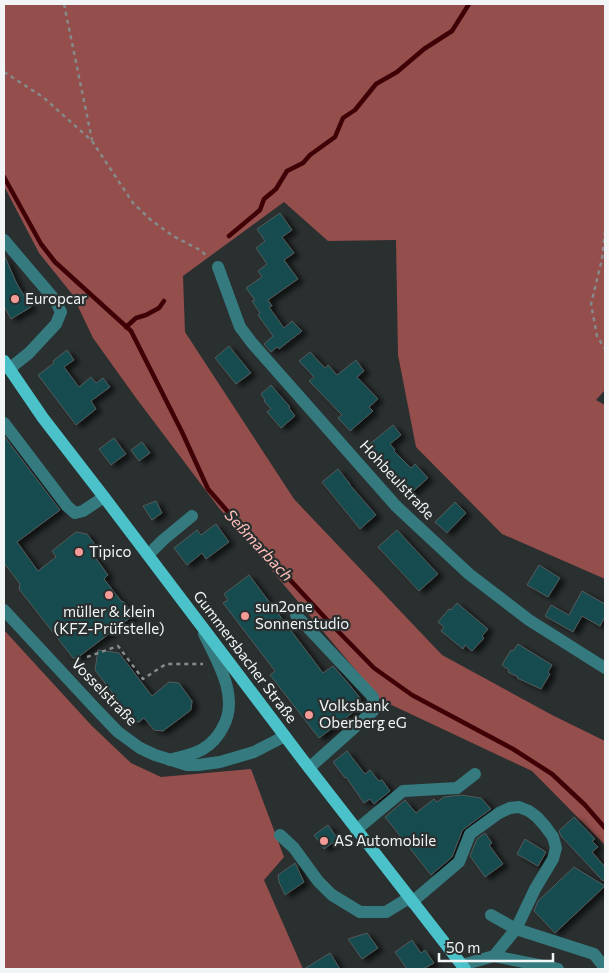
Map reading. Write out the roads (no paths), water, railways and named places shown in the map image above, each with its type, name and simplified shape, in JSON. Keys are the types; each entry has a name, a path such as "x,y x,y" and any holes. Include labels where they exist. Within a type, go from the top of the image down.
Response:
{"main road":[{"name":"Gummersbacher Straße","path":"6,365 43,418 198,623 463,967"}],"street":[{"path":"4,240 55,300 61,312 56,324 29,352 6,365"},
{"name":"Hohbeulstraße","path":"218,267 240,326 252,343 396,506 469,574 528,620 605,668"},
{"path":"4,423 67,506 75,513 104,497"},
{"path":"148,555 192,516"},
{"name":"Vosselstraße","path":"4,610 118,732 140,748 155,755 187,765 220,762 254,752 285,736"},
{"path":"296,615 373,697 373,711 309,768"},
{"path":"170,760 202,750 217,739 225,724 230,708 228,688 198,623"},
{"path":"356,830 403,791 457,788 476,774"},
{"path":"280,835 294,848 318,881 332,895 360,912 386,912 411,900 460,862 470,834 499,813 510,808 529,811 537,816 552,837 556,848 553,859 535,889 516,929 494,956"},
{"path":"491,915 516,929 594,954 605,968"},
{"path":"463,967 494,956 558,969"}],"waterway":[{"path":"229,236 260,210 264,199 276,189 287,171 303,163 310,155 335,137 343,118 355,110 376,84 397,72 424,49 452,31 469,4"},
{"name":"Seßmarbach","path":"4,177 41,244 55,262 131,331 182,432 208,489 243,529 374,668 412,695 513,749 552,774 585,805 605,828"},
{"path":"126,327 136,318 159,308 164,301"}],"place":[{"name":"Europcar","path":"15,299"},
{"name":"Tipico","path":"79,552"},
{"name":"müller & klein (KFZ-Prüfstelle)","path":"109,595"},
{"name":"sun2one Sonnenstudio","path":"245,616"},
{"name":"Volksbank Oberberg eG","path":"309,715"},
{"name":"AS Automobile","path":"324,841"}]}
